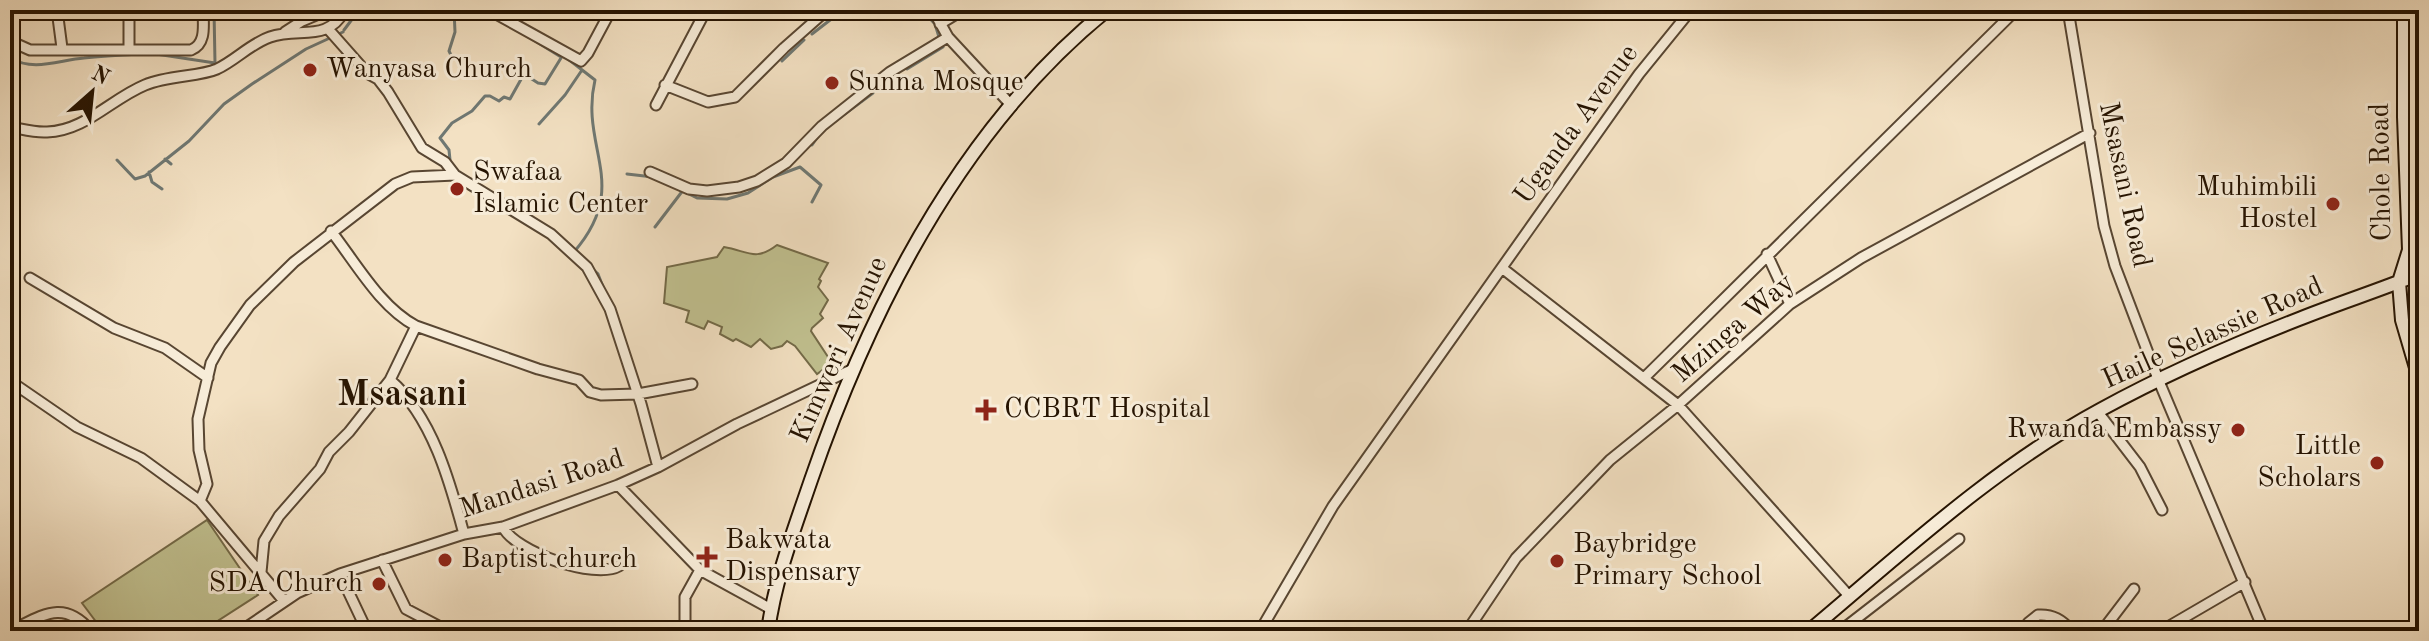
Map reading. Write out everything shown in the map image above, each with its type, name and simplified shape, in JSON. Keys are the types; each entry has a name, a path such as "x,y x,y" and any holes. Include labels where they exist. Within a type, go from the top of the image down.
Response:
{"street":[{"path":"57,10 62,48"},
{"path":"129,10 129,48"},
{"path":"10,41 30,50 197,49 203,36 203,10"},
{"path":"10,127 45,133 82,124 146,84 176,75 216,69 258,41 285,32 328,10"},
{"path":"285,32 319,33 329,30 345,10"},
{"path":"489,10 507,14 578,60 588,53 611,10"},
{"path":"656,105 706,10"},
{"path":"665,85 708,102 735,97 826,10"},
{"path":"933,10 948,37 1012,106"},
{"path":"940,24 963,10"},
{"name":"Kimweri Avenue","path":"768,631 791,535 832,420 873,322 909,253 961,171 1045,65 1107,10"},
{"name":"Uganda Avenue","path":"1260,631 1333,506 1639,74 1691,10"},
{"name":"Mzinga Way","path":"1644,378 2016,10"},
{"name":"Msasani Road","path":"2068,10 2109,246 2158,379 2264,631"},
{"name":"Chole Road","path":"2404,10 2409,250 2399,282 2402,320 2419,378"},
{"path":"329,30 367,73 378,79 422,148 445,162 455,175 551,234 587,267 610,309 658,467"},
{"path":"650,172 689,189 707,191 757,181 786,163 822,126 890,72 948,37"},
{"name":"Mzinga Way","path":"1467,631 1516,558 1610,460 1678,405 1790,304 1861,258 2090,133"},
{"path":"200,501 207,484 199,450 198,419 211,363 250,305 331,231 395,184 412,177 455,175"},
{"path":"331,231 387,303 416,326 538,369 579,380 590,392 601,395 638,394 692,384"},
{"path":"1767,254 1790,304"},
{"path":"1502,268 1678,405 1850,597"},
{"name":"Haile Selassie Road","path":"1809,631 1914,541 2009,466 2097,411 2158,379 2297,319 2419,274"},
{"path":"30,278 114,328 165,348 208,378"},
{"path":"261,572 264,541 279,516 390,380 416,326"},
{"name":"Mandasi Road","path":"241,631 284,601 340,574 464,534 503,527 618,485 853,369"},
{"path":"390,380 416,409 444,470 464,534"},
{"path":"10,381 77,427 141,458 200,501 284,601"},
{"path":"2097,411 2140,467 2162,510"},
{"path":"618,485 700,570 771,609"},
{"path":"503,527 508,536 557,562 606,571 619,566"},
{"path":"1843,629 1959,539"},
{"path":"382,560 406,609 448,631"},
{"path":"685,631 685,597 700,570"},
{"path":"340,574 367,631"},
{"path":"2161,631 2245,582"},
{"path":"2102,631 2134,589"},
{"path":"10,631 62,611 73,614 91,631"},
{"path":"2028,623 2038,615 2047,615 2062,620 2072,631"}],"green space":[{"path":"777,245 828,263 818,287 828,300 820,314 823,318 811,331 832,363 817,374 795,346 787,341 771,349 760,339 751,347 720,334 722,327 708,321 704,329 686,322 689,311 664,303 667,267 717,257 724,247 757,254"},
{"path":"207,520 258,595 202,631 103,631 82,603"}],"waterway":[{"path":"156,54 215,63 214,10"},
{"path":"344,30 359,10"},
{"path":"451,55 449,51 455,32 454,10"},
{"path":"476,10 494,19"},
{"path":"812,34 843,10"},
{"path":"922,10 935,24 939,37 934,40"},
{"path":"939,13 941,16 950,10"},
{"path":"519,31 562,55"},
{"path":"117,160 135,179 145,176 189,141 224,104 306,49 343,32"},
{"path":"782,61 804,40"},
{"path":"907,69 943,47"},
{"path":"10,58 37,65 141,54"},
{"path":"450,160 449,150 440,138 452,123 472,111 485,96 499,101 504,97 510,99 524,74 545,84 561,58"},
{"path":"568,59 595,80 593,126 602,186 600,206 591,228 574,252"},
{"path":"539,124 582,70"},
{"path":"878,88 886,83"},
{"path":"834,122 873,93"},
{"path":"812,145 819,135"},
{"path":"165,159 171,164"},
{"path":"687,193 697,198 727,199 748,193 773,177 800,167 821,185 812,202"},
{"path":"149,172 152,182 162,189"},
{"path":"627,174 653,177"},
{"path":"655,227 684,189"},
{"path":"591,268 598,274 605,292"}],"place":[{"name":"Wanyasa Church","path":"310,70"},
{"name":"Sunna Mosque","path":"832,83"},
{"name":"Swafaa Islamic Center","path":"457,189"},
{"name":"Muhimbili Hostel","path":"2333,204"},
{"name":"CCBRT Hospital","path":"986,410"},
{"name":"Rwanda Embassy","path":"2238,430"},
{"name":"Little Scholars","path":"2377,463"},
{"name":"Bakwata Dispensary","path":"707,557"},
{"name":"Baptist church","path":"445,560"},
{"name":"Baybridge Primary School","path":"1557,561"},
{"name":"SDA Church","path":"379,584"}],"district":[{"name":"Msasani","path":"402,396"}]}
